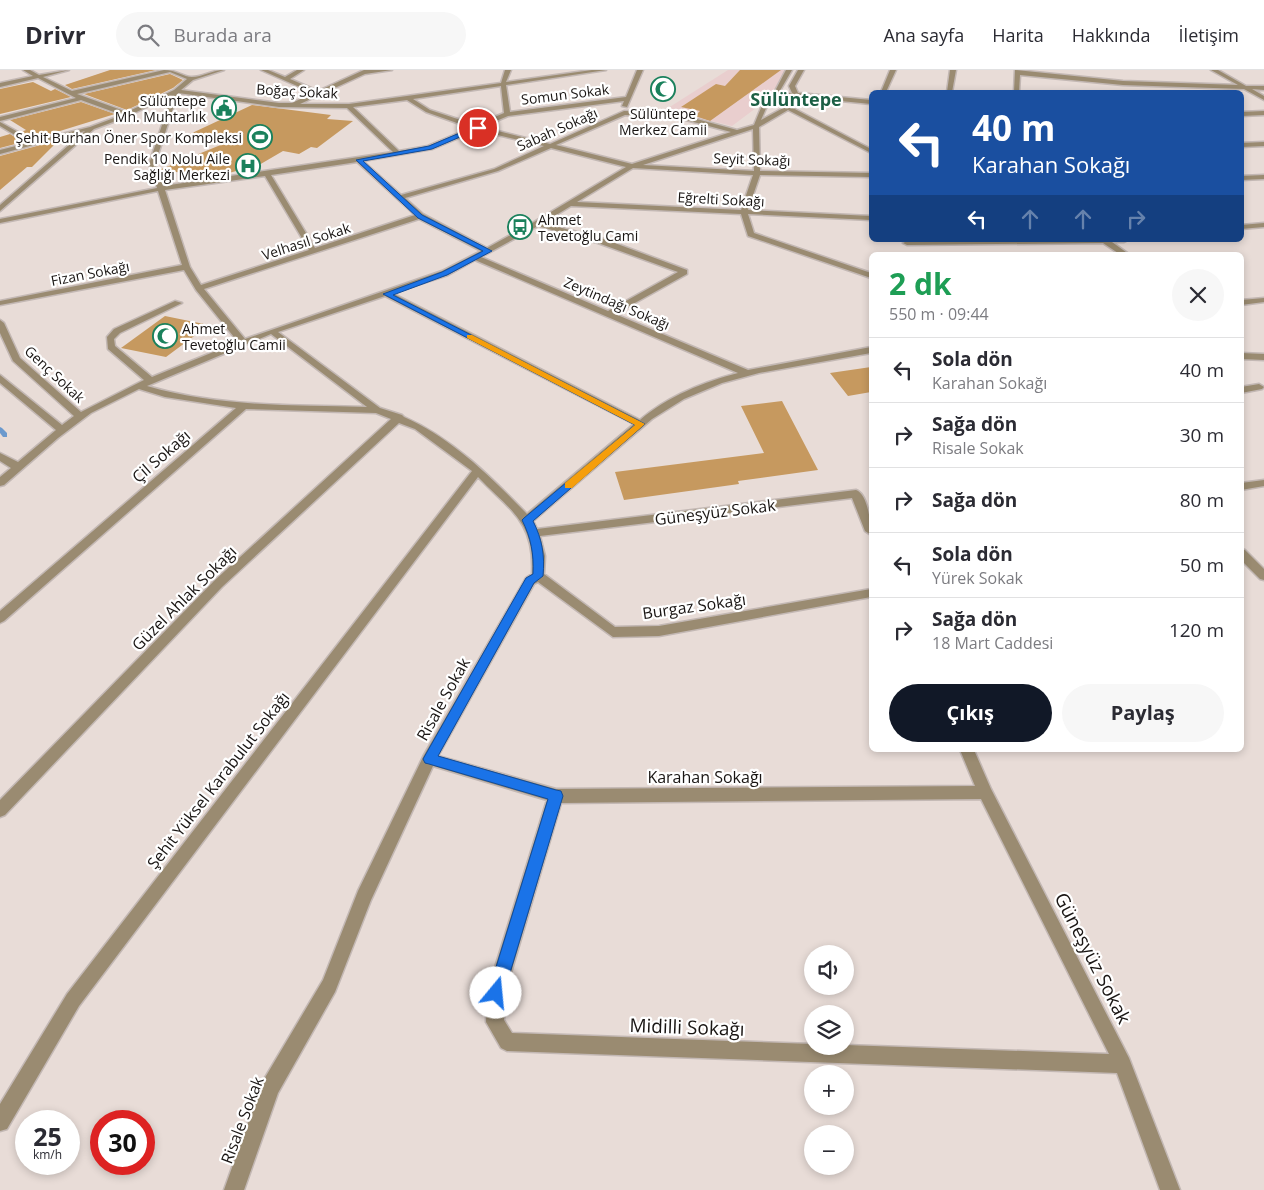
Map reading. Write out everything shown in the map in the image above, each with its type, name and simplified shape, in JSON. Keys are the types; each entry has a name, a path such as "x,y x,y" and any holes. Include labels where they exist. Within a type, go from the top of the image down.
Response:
{"street":[{"path":"26,70 81,98 126,114"},
{"path":"0,85 66,70"},
{"path":"73,93 171,70 191,79"},
{"path":"0,152 92,128 176,91 191,79 221,70"},
{"path":"264,70 318,92"},
{"path":"286,78 301,70"},
{"path":"292,106 318,92 366,71 389,70"},
{"path":"507,114 503,84 508,70"},
{"path":"349,106 603,70"},
{"path":"640,70 626,99 624,113 671,114 738,132"},
{"path":"775,95 781,81 789,70"},
{"path":"0,483 62,430 81,417 138,386 272,331 445,273 477,258 537,224 632,166 756,126 788,108 800,104 799,97 792,86 801,70"},
{"path":"884,90 893,70"},
{"path":"949,90 954,70"},
{"path":"1214,70 1264,98"},
{"path":"1016,90 1019,71 1123,83 1264,88"},
{"path":"176,91 152,164 186,266 199,288 244,342"},
{"name":"Boğaç Sokak","path":"176,91 292,106 349,106 399,154"},
{"path":"869,102 775,95 768,98 756,126 757,173 744,212 751,234 869,275"},
{"path":"0,119 81,98"},
{"name":"Seyit Sokağı","path":"408,98 428,111 478,128 632,166 757,173 869,175"},
{"name":"Somun Sokak","path":"0,221 160,189 430,148 507,114 626,99"},
{"path":"766,102 788,108 869,149"},
{"path":"811,110 828,128"},
{"name":"Sabah Sokağı","path":"399,198 496,170 624,113"},
{"path":"1244,114 1264,113"},
{"path":"0,124 33,143"},
{"path":"0,209 92,128"},
{"path":"1244,145 1264,144"},
{"path":"359,160 420,216 488,251"},
{"path":"267,174 314,252"},
{"path":"1244,178 1264,177"},
{"name":"Eğrelti Sokağı","path":"569,204 869,218"},
{"name":"Velhasıl Sokak","path":"199,288 420,216"},
{"path":"537,224 601,241 684,272 608,314"},
{"path":"1244,227 1264,225"},
{"path":"1106,242 1122,252"},
{"name":"Zeytindağı Sokağı","path":"477,258 747,373"},
{"name":"Fizan Sokağı","path":"0,304 186,266"},
{"path":"387,294 641,424"},
{"path":"1244,303 1264,300"},
{"path":"151,381 111,347 110,339 117,330 178,303"},
{"name":"Genç Sokak","path":"0,323 16,359 81,417"},
{"path":"272,331 377,410"},
{"path":"527,520 641,424 682,397 719,381 747,373 869,350"},
{"path":"1244,356 1264,357"},
{"path":"0,378 62,430"},
{"path":"138,386 165,394 244,406 377,410 399,417 446,445 509,498 527,520 534,533 539,556 538,576"},
{"path":"1244,390 1259,387"},
{"name":"Çil Sokağı","path":"0,618 244,406"},
{"name":"Güzel Ahlak Sokağı","path":"0,810 218,584 399,417"},
{"path":"0,456 18,467"},
{"name":"Şehit Yüksel Karabulut Sokağı","path":"0,1122 72,1000 478,470"},
{"path":"1244,486 1264,483"},
{"name":"Güneşyüz Sokak","path":"534,533 856,494 869,526"},
{"path":"1244,556 1264,576"},
{"name":"Burgaz Sokağı","path":"538,576 612,632 659,631 869,593"},
{"name":"Risale Sokak","path":"234,1190 270,1088 329,986 364,897 429,759 530,581 538,576"},
{"name":"Güneşyüz Sokak","path":"968,752 985,792 1123,1064 1170,1190"},
{"name":"Karahan Sokağı","path":"429,759 556,796 985,792"},
{"name":"Midilli Sokağı","path":"556,796 496,993 495,1022 507,1042 1123,1064"}],"shaded area":[{"path":"728,70 787,70 772,96 732,126 665,110"}],"building":[{"path":"110,70 156,70 72,89 65,85"},
{"path":"740,70 781,70 710,121 695,116 700,111 681,107 716,84 725,86"},
{"path":"170,74 183,80 173,88 127,110 84,94"},
{"path":"33,82 51,91 55,89 71,97 0,114 0,89"},
{"path":"81,102 115,114 34,139 21,132 26,130 10,120"},
{"path":"252,105 331,115 327,119 353,121 317,148 311,147 299,154 283,151 259,165 225,174 202,175 159,170 228,142 190,134"},
{"path":"10,134 23,142 0,148 0,137"},
{"path":"59,140 32,167 27,167 0,190 0,156"},
{"name":"Ahmet Tevetoğlu Camii","path":"165,316 209,325 166,357 121,348"},
{"path":"869,367 869,392 848,396 830,373"},
{"path":"782,401 818,470 738,481 739,484 624,500 615,472 764,453 741,406"}],"waterway":[{"path":"0,429 5,435"}],"slow traffic":[{"path":"469,336 641,424 568,486"}],"place":[{"name":"Sülüntepe Merkez Camii","path":"663,89"},
{"name":"Sülüntepe Mh. Muhtarlık","path":"224,108"},
{"name":"Şehit Burhan Öner Spor Kompleksi","path":"260,137"},
{"name":"Pendik 10 Nolu Aile Sağlığı Merkezi","path":"248,166"},
{"name":"Ahmet Tevetoğlu Cami","path":"520,227"},
{"name":"Ahmet Tevetoğlu Camii","path":"165,336"}],"district":[{"name":"Sülüntepe","path":"796,99"}],"route":[{"path":"478,128 430,148 359,160 420,216 488,251 445,273 387,294 641,424 527,520 534,533 539,556 538,576 530,581 429,759 556,796 496,993"}]}
